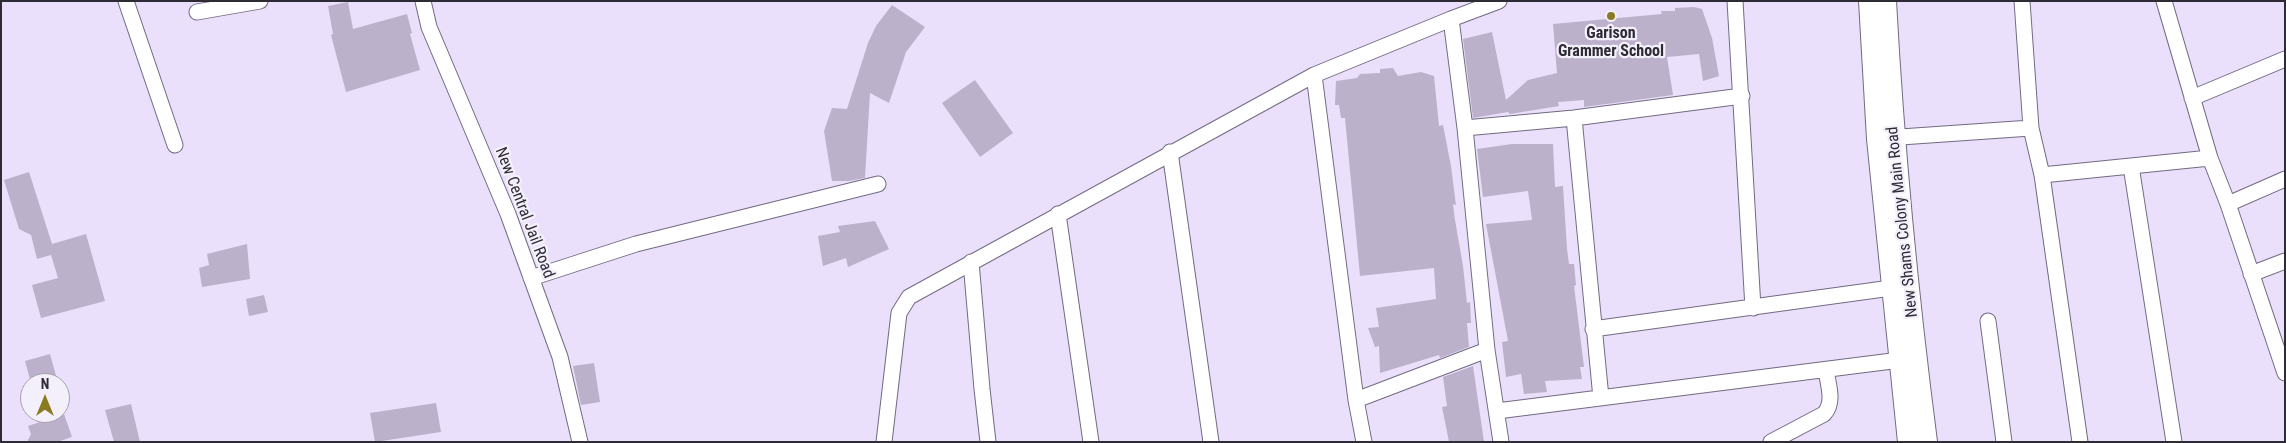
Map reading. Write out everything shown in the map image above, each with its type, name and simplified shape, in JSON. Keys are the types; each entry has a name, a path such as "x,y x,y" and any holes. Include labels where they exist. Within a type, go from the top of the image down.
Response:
{"main road":[{"name":"New Shams Colony Main Road","path":"1869,1 1885,138 1927,442"},
{"name":"New Shams Colony Main Road","path":"1886,1 1885,138 1891,288 1908,442"}],"street":[{"path":"126,1 175,145"},
{"path":"196,12 260,1"},
{"name":"New Central Jail Road","path":"423,1 429,27 508,214 560,357 580,442"},
{"path":"884,442 899,313 909,296 1314,75 1499,1"},
{"path":"1735,1 1753,308"},
{"path":"2022,1 2031,128 2042,175 2080,442"},
{"path":"2164,1 2210,158 2228,204 2251,274 2281,348 2285,373"},
{"path":"1451,19 1465,128 1487,350 1501,442"},
{"path":"2192,98 2285,59"},
{"path":"1314,75 1356,400 1364,442"},
{"path":"1465,128 1574,118 1742,96"},
{"path":"1574,118 1601,398"},
{"path":"1885,138 2031,128"},
{"path":"1170,152 1211,442"},
{"path":"2042,175 2210,158"},
{"path":"2131,166 2174,442"},
{"path":"2228,204 2285,179"},
{"path":"531,278 636,244 878,184"},
{"path":"1058,214 1091,442"},
{"path":"2251,274 2285,261"},
{"path":"972,262 988,442"},
{"path":"1593,329 1891,288"},
{"path":"1988,321 2004,442"},
{"path":"1356,400 1487,350"},
{"path":"1497,411 1900,360"},
{"path":"1770,442 1824,414 1830,408 1831,398 1826,370"}],"building":[{"path":"348,2 353,29 407,14 412,33 410,34 420,70 346,92 331,35 333,34 328,6"},
{"path":"892,5 925,27 906,52 889,103 870,93 865,178 849,181 832,181 824,131 832,108 847,109 868,43 876,26"},
{"path":"1694,7 1702,9 1712,38 1719,76 1703,81 1699,54 1667,57 1673,95 1584,107 1584,100 1558,102 1559,106 1473,118 1463,39 1492,32 1506,100 1528,80 1557,73 1553,24 1662,14 1661,11 1675,11 1675,8"},
{"path":"1393,68 1398,76 1421,72 1434,76 1439,126 1443,125 1451,166 1456,205 1453,204 1455,220 1467,303 1470,302 1471,323 1467,323 1469,347 1440,358 1439,355 1380,373 1379,346 1375,347 1368,328 1379,327 1376,308 1436,299 1434,268 1360,276 1345,118 1341,118 1339,105 1335,105 1336,81 1357,78 1360,74 1380,73 1380,69"},
{"path":"975,80 1013,133 980,157 942,103"},
{"path":"1512,144 1553,144 1555,187 1563,186 1567,249 1569,264 1574,264 1576,285 1574,286 1584,367 1580,367 1582,379 1545,381 1547,392 1524,394 1521,374 1506,377 1502,342 1508,341 1486,224 1532,220 1528,191 1483,197 1477,149"},
{"path":"29,172 52,244 86,234 105,301 41,318 32,285 58,278 51,255 37,259 31,235 19,229 4,180"},
{"path":"875,221 889,249 848,267 846,258 823,266 818,236 840,232 838,226"},
{"path":"247,244 250,279 202,287 199,268 209,265 207,254"},
{"path":"264,295 268,312 249,316 246,299"},
{"path":"50,354 55,373 28,373 25,361"},
{"path":"594,363 600,402 581,405 573,366"},
{"path":"1473,366 1484,442 1449,442 1442,407 1447,406 1443,377"},
{"path":"436,403 441,432 375,442 370,413"},
{"path":"131,404 140,442 114,442 105,410"},
{"path":"37,423 67,423 72,437 57,442 27,442 31,434 28,426"}],"place":[{"name":"Garison Grammer School","path":"1611,16"}]}
